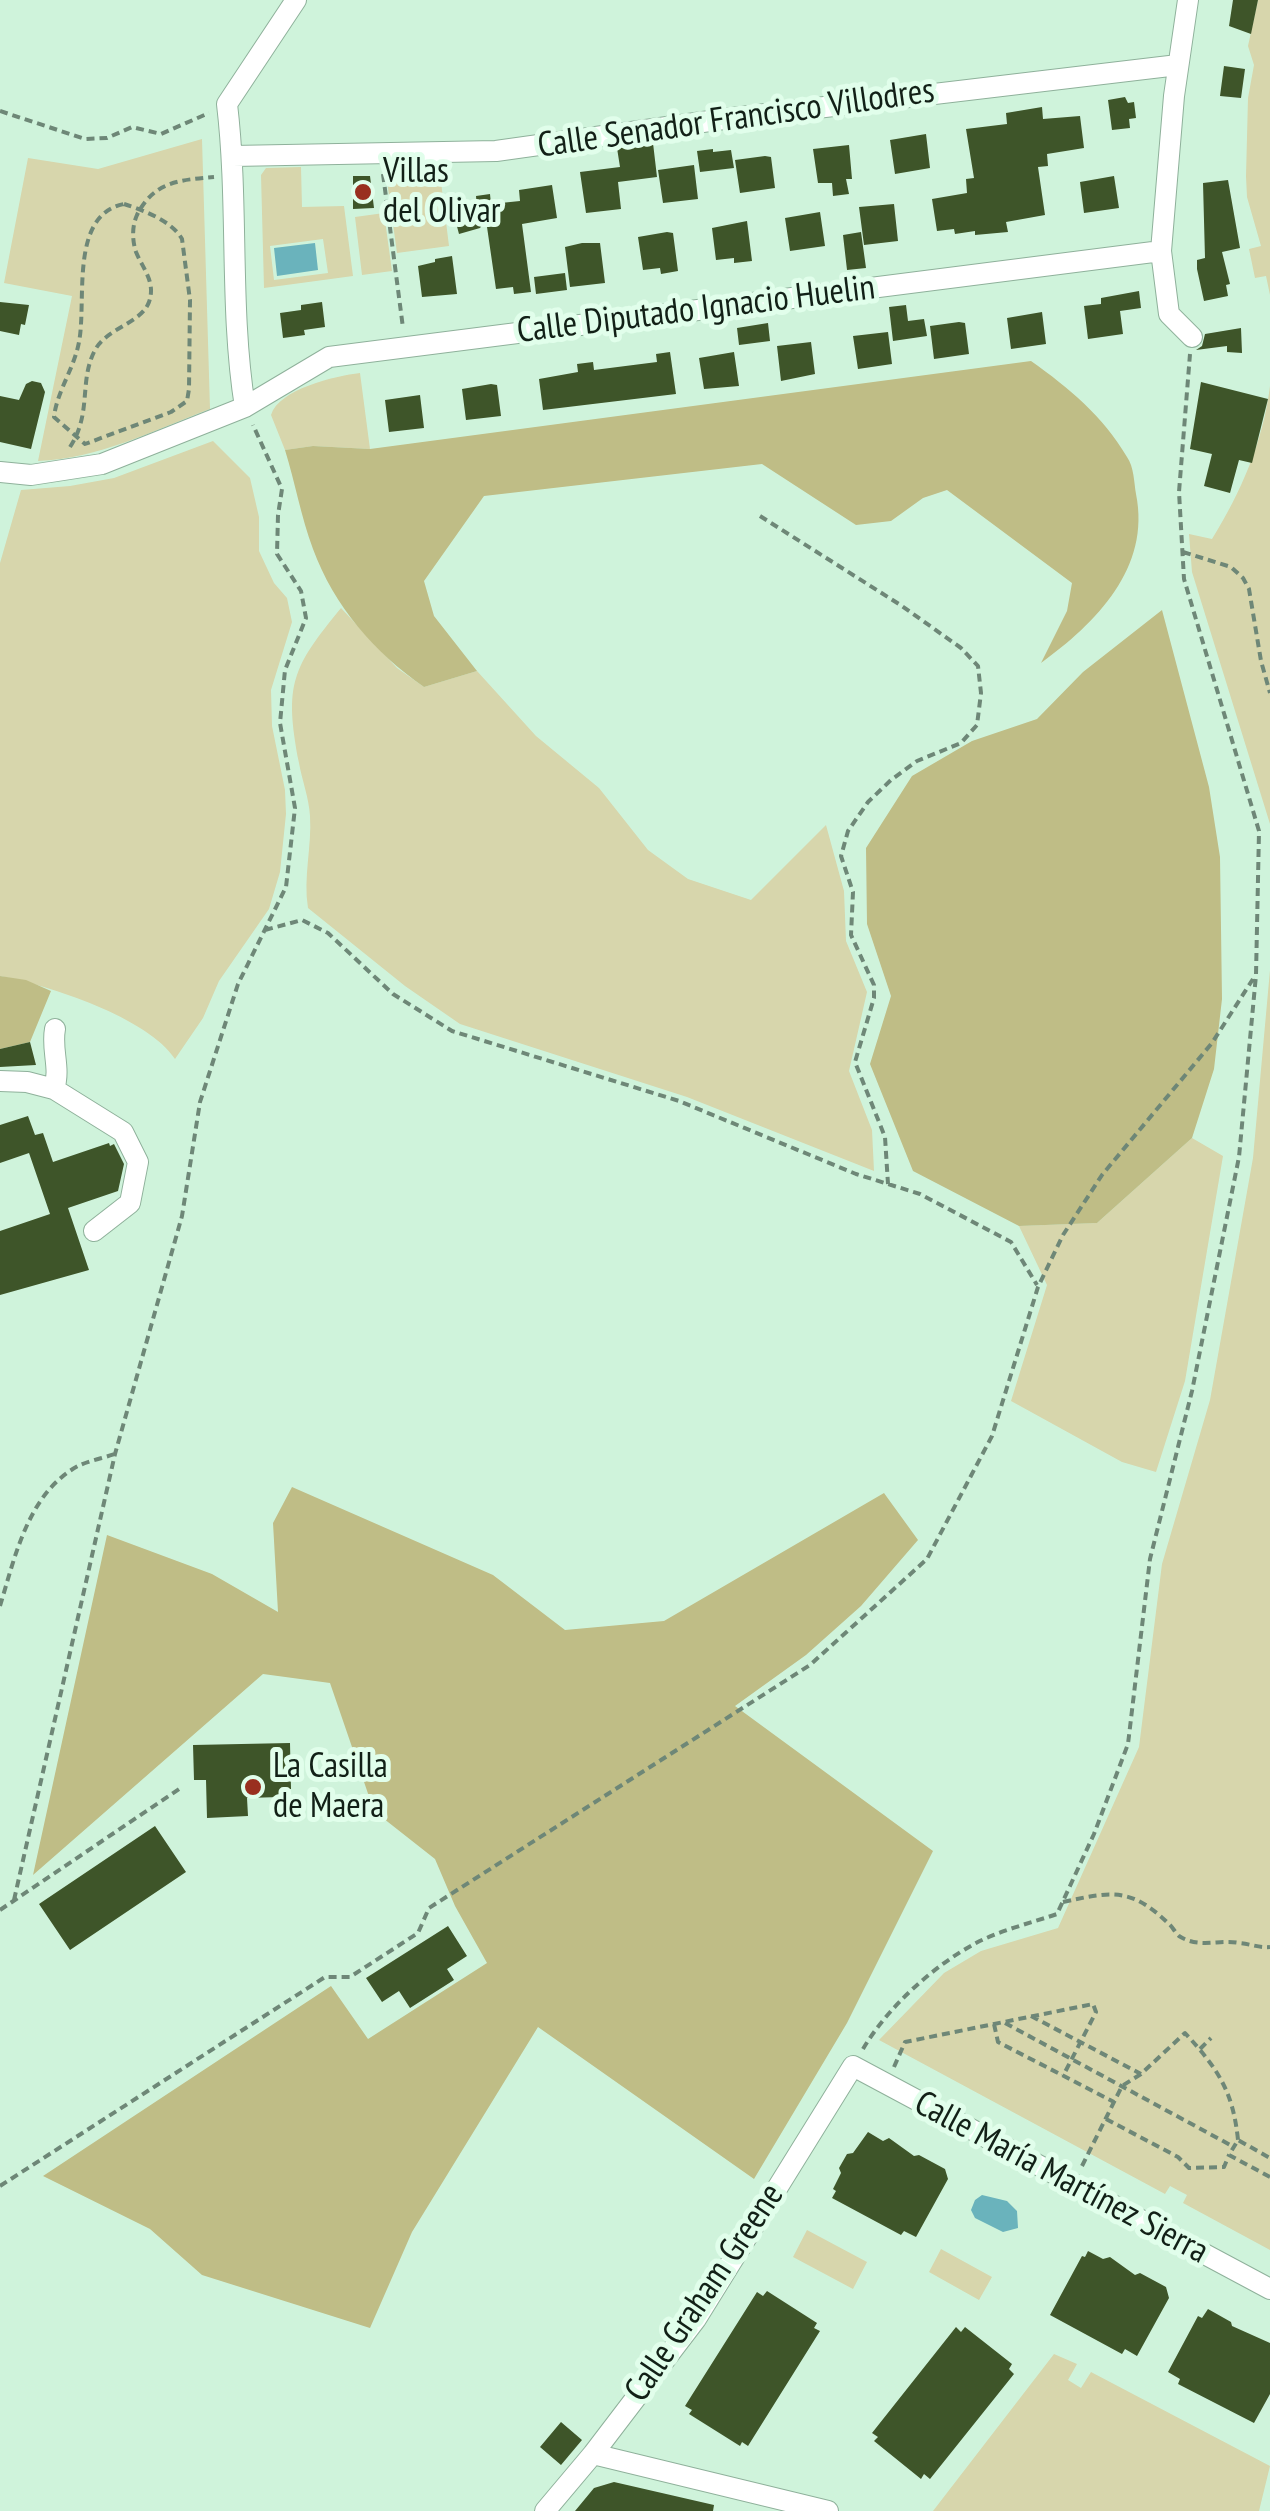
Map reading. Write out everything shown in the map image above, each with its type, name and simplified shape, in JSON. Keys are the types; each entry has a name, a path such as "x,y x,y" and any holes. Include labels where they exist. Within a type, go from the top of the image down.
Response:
{"street":[{"path":"244,407 238,363 233,166 227,104 296,0"},
{"path":"1188,0 1178,64 1161,250 1169,314 1192,337"},
{"name":"Calle Senador Francisco Villodres","path":"233,166 380,154 496,151 742,116 1178,64"},
{"name":"Calle Diputado Ignacio Huelin","path":"0,472 31,475 102,464 244,407 329,356 1161,250"},
{"path":"54,1088 59,1074 52,1049 55,1029"},
{"path":"0,1081 54,1088 124,1132 140,1152 130,1203 94,1231"},
{"name":"Calle María Martínez Sierra","path":"852,2066 1270,2289"},
{"name":"Calle Graham Greene","path":"546,2511 696,2319 852,2066"},
{"path":"593,2454 828,2511"}],"path":[{"path":"0,111 85,139 106,138 132,127 161,134 227,104"},
{"path":"380,154 406,347"},
{"path":"58,472 82,426 92,354 101,341 148,306 150,278 135,249 133,236 140,209 155,190 168,183 233,166"},
{"path":"124,204 140,209 178,232 182,239 190,300 187,402 171,412 85,444 76,439 54,418 80,338 80,303 90,234 97,216 109,207 124,204"},
{"path":"852,2066 875,2028 933,1972 977,1942 1057,1914 1094,1834 1128,1744 1150,1559 1192,1390 1239,1156 1256,974 1259,831 1184,579 1180,492 1192,337"},
{"path":"14,1900 115,1454 182,1216 200,1102 238,984 286,887 296,808 280,723 285,670 306,618 301,591 278,554 282,489 244,407"},
{"path":"760,516 902,606 961,648 978,666 981,692 977,725 961,743 928,755 891,780 868,802 848,831 842,856 852,892 851,935 874,986 855,1062 885,1136 888,1184"},
{"path":"1183,552 1231,567 1250,589 1270,693"},
{"path":"265,930 302,920 328,933 394,994 452,1031 679,1101 920,1194 1011,1242 1038,1287"},
{"path":"0,2186 326,1978 350,1977 418,1933 430,1908 810,1665 927,1559 992,1436 1038,1287 1063,1235 1102,1175 1212,1043 1256,974"},
{"path":"0,1606 20,1543 46,1490 78,1466 115,1454"},
{"path":"0,1910 182,1788"},
{"path":"1062,1902 1104,1892 1128,1895 1169,1923 1178,1936 1206,1945 1236,1942 1270,1947"},
{"path":"886,2085 905,2042 1093,2004 1096,2012 1063,2076"},
{"path":"1031,2016 1141,2074"},
{"path":"1003,2022 1234,2148"},
{"path":"994,2024 998,2042 1114,2102"},
{"path":"1072,2184 1122,2086 1141,2074 1185,2033 1214,2064 1229,2092 1238,2140 1224,2167 1189,2168 1178,2157 1106,2119"},
{"path":"1200,2049 1210,2038"},
{"path":"1238,2140 1270,2158"},
{"path":"1230,2155 1270,2177"}],"green space":[{"path":"1258,0 1270,0 1270,295 1266,276 1255,278 1249,249 1261,246 1247,197 1246,176 1248,98 1254,65 1248,46"},
{"path":"202,139 210,409 104,449 38,461 72,296 4,283 28,158 98,169"},
{"path":"385,166 439,166 449,246 397,253"},
{"path":"301,167 302,207 344,206 353,276 264,288 261,175 266,168","holes":["323,239 328,273 274,280 270,246"]},
{"path":"384,213 392,271 362,275 355,217"},
{"path":"360,373 370,449 313,446 285,450 271,415 276,406 309,385"},
{"path":"1270,386 1270,824 1192,572 1189,534 1212,539 1223,521 1256,447"},
{"path":"213,441 250,478 259,517 259,551 274,583 287,598 292,622 271,690 272,726 286,814 280,872 269,909 219,981 203,1018 175,1059 162,1044 121,1017 70,995 0,976 0,563 21,490 114,478"},
{"path":"341,608 397,668 424,687 477,671 536,736 599,788 648,850 688,879 751,900 826,825 844,891 846,941 867,992 849,1071 872,1130 874,1171 687,1097 460,1024 405,986 308,908 310,816 294,736 293,695 302,663"},
{"path":"1270,970 1270,2250 1183,2203 1187,2195 1170,2186 1165,2194 879,2040 944,1973 981,1951 1058,1928 1139,1747 1162,1564 1210,1400 1253,1158"},
{"path":"1192,1138 1223,1156 1185,1381 1156,1472 1122,1462 1011,1401 1047,1285 1019,1226 1097,1223"},
{"path":"807,2230 867,2262 853,2289 793,2257"},
{"path":"941,2249 992,2277 979,2300 929,2272"},
{"path":"1054,2354 1077,2364 1068,2380 1081,2388 1091,2372 1270,2466 1259,2511 933,2511"}],"shaded area":[{"path":"1031,361 1084,404 1118,442 1132,470 1138,521 1135,546 1115,591 1081,630 1041,663 1067,611 1072,583 947,490 923,498 891,521 856,525 762,464 484,496 424,581 434,616 477,671 424,687 372,643 332,590 309,537 285,450 313,446 370,449"},
{"path":"1162,610 1209,787 1220,857 1222,999 1214,1069 1192,1138 1097,1223 1019,1226 913,1171 870,1064 891,996 867,924 866,848 912,776 972,741 1037,719 1083,672"},
{"path":"0,976 26,980 51,991 30,1042 0,1049"},
{"path":"292,1487 493,1575 565,1630 664,1621 884,1493 918,1540 861,1606 806,1655 735,1706 933,1851 847,2023 754,2179 538,2027 412,2232 370,2328 202,2275 150,2229 43,2176 331,1986 368,2039 487,1963 455,1906 435,1859 374,1811 330,1683 263,1674 33,1875 107,1535 212,1574 278,1612 273,1523"}],"water":[{"path":"315,243 318,270 277,276 274,248"},
{"path":"982,2195 1007,2201 1017,2211 1018,2228 1003,2232 975,2218 971,2210"}],"building":[{"path":"1233,0 1258,0 1251,34 1229,26"},
{"path":"1224,66 1245,69 1241,98 1220,96"},
{"path":"1125,97 1128,103 1134,102 1136,118 1129,119 1130,128 1112,130 1108,100"},
{"path":"1042,107 1043,119 1080,116 1084,148 1047,154 1048,166 1038,167 1045,215 1006,222 1008,232 975,235 975,231 937,231 932,199 967,193 966,179 974,178 966,129 1007,124 1006,113"},
{"path":"926,134 930,168 895,174 890,140"},
{"path":"653,143 657,177 618,182 621,209 586,213 580,172 620,167 617,148"},
{"path":"849,145 849,194 833,196 832,183 818,183 813,149"},
{"path":"731,150 734,168 700,172 697,151"},
{"path":"771,157 775,188 740,193 735,160"},
{"path":"694,165 698,199 663,203 658,170"},
{"name":"Villas del Olivar","path":"353,176 370,176 374,208 353,209"},
{"path":"1114,176 1119,208 1084,213 1080,182"},
{"path":"1228,180 1240,248 1222,252 1230,284 1226,285 1228,296 1204,301 1197,269 1197,260 1205,258 1203,183"},
{"path":"552,185 557,218 522,224 531,292 514,294 513,287 496,289 486,220 480,228 459,234 455,219 477,208 476,196 490,194 491,204 520,201 519,190"},
{"path":"894,204 898,241 864,245 859,207"},
{"path":"820,212 825,246 790,251 785,218"},
{"path":"747,221 752,261 716,260 712,228"},
{"path":"861,232 866,268 847,270 843,235"},
{"path":"673,233 678,271 661,274 660,268 643,270 638,237"},
{"path":"600,243 605,283 570,287 565,247"},
{"path":"452,256 457,294 422,297 418,266"},
{"path":"565,273 567,290 536,294 534,277"},
{"path":"1139,291 1141,308 1120,311 1123,334 1088,339 1084,306 1101,304 1101,298"},
{"path":"0,302 29,305 19,335 0,331"},
{"path":"322,302 325,327 283,338 280,313"},
{"path":"906,305 908,321 924,319 927,336 893,341 889,307"},
{"path":"1042,312 1046,344 1011,349 1007,318"},
{"path":"768,323 770,341 739,345 737,328"},
{"path":"965,323 969,354 934,359 930,326"},
{"path":"1241,328 1242,353 1227,352 1227,346 1196,350 1202,346 1205,334"},
{"path":"888,332 892,364 858,369 853,336"},
{"path":"811,342 815,374 781,381 777,346"},
{"path":"670,352 676,394 543,410 539,379 578,372 577,364 593,362 594,370 657,362 656,354"},
{"path":"734,352 739,386 704,389 699,358"},
{"path":"1201,382 1268,399 1252,463 1239,460 1230,493 1204,486 1212,454 1190,449"},
{"path":"41,383 45,392 31,449 0,442 0,396 19,400 26,384"},
{"path":"497,385 501,416 466,420 462,389"},
{"path":"420,395 424,428 389,432 385,400"},
{"path":"30,1042 36,1065 0,1067 0,1049"},
{"path":"28,1116 35,1135 43,1133 53,1162 109,1143 114,1144 124,1164 118,1191 68,1208 89,1270 0,1295 0,1231 50,1214 29,1153 0,1163 0,1125"},
{"path":"290,1743 291,1789 280,1789 280,1797 247,1798 248,1816 207,1818 206,1780 194,1780 193,1745"},
{"path":"155,1826 186,1872 70,1950 39,1904"},
{"path":"448,1926 467,1956 447,1969 454,1980 410,2008 399,1991 382,2002 366,1978"},
{"path":"868,2132 883,2141 889,2138 914,2156 945,2169 948,2179 916,2237 904,2231 901,2235 832,2198 841,2173 839,2168"},
{"path":"1088,2251 1103,2259 1110,2257 1135,2275 1140,2273 1166,2287 1169,2298 1137,2356 1125,2349 1122,2354 1050,2315"},
{"path":"767,2291 817,2323 814,2328 820,2331 748,2446 742,2442 740,2446 689,2414 692,2410 685,2406 757,2292 763,2296"},
{"path":"1208,2309 1232,2326 1270,2343 1270,2394 1254,2423 1178,2384 1180,2379 1168,2372 1198,2316 1202,2318"},
{"path":"956,2327 961,2332 965,2327 1012,2364 1009,2369 1014,2374 930,2479 924,2474 921,2479 874,2441 878,2437 872,2433"},
{"path":"561,2422 582,2440 561,2465 540,2447"},
{"path":"614,2482 714,2505 713,2511 575,2511 594,2488"}],"place":[{"name":"Villas del Olivar","path":"363,192"},
{"name":"La Casilla de Maera","path":"253,1787"}]}
